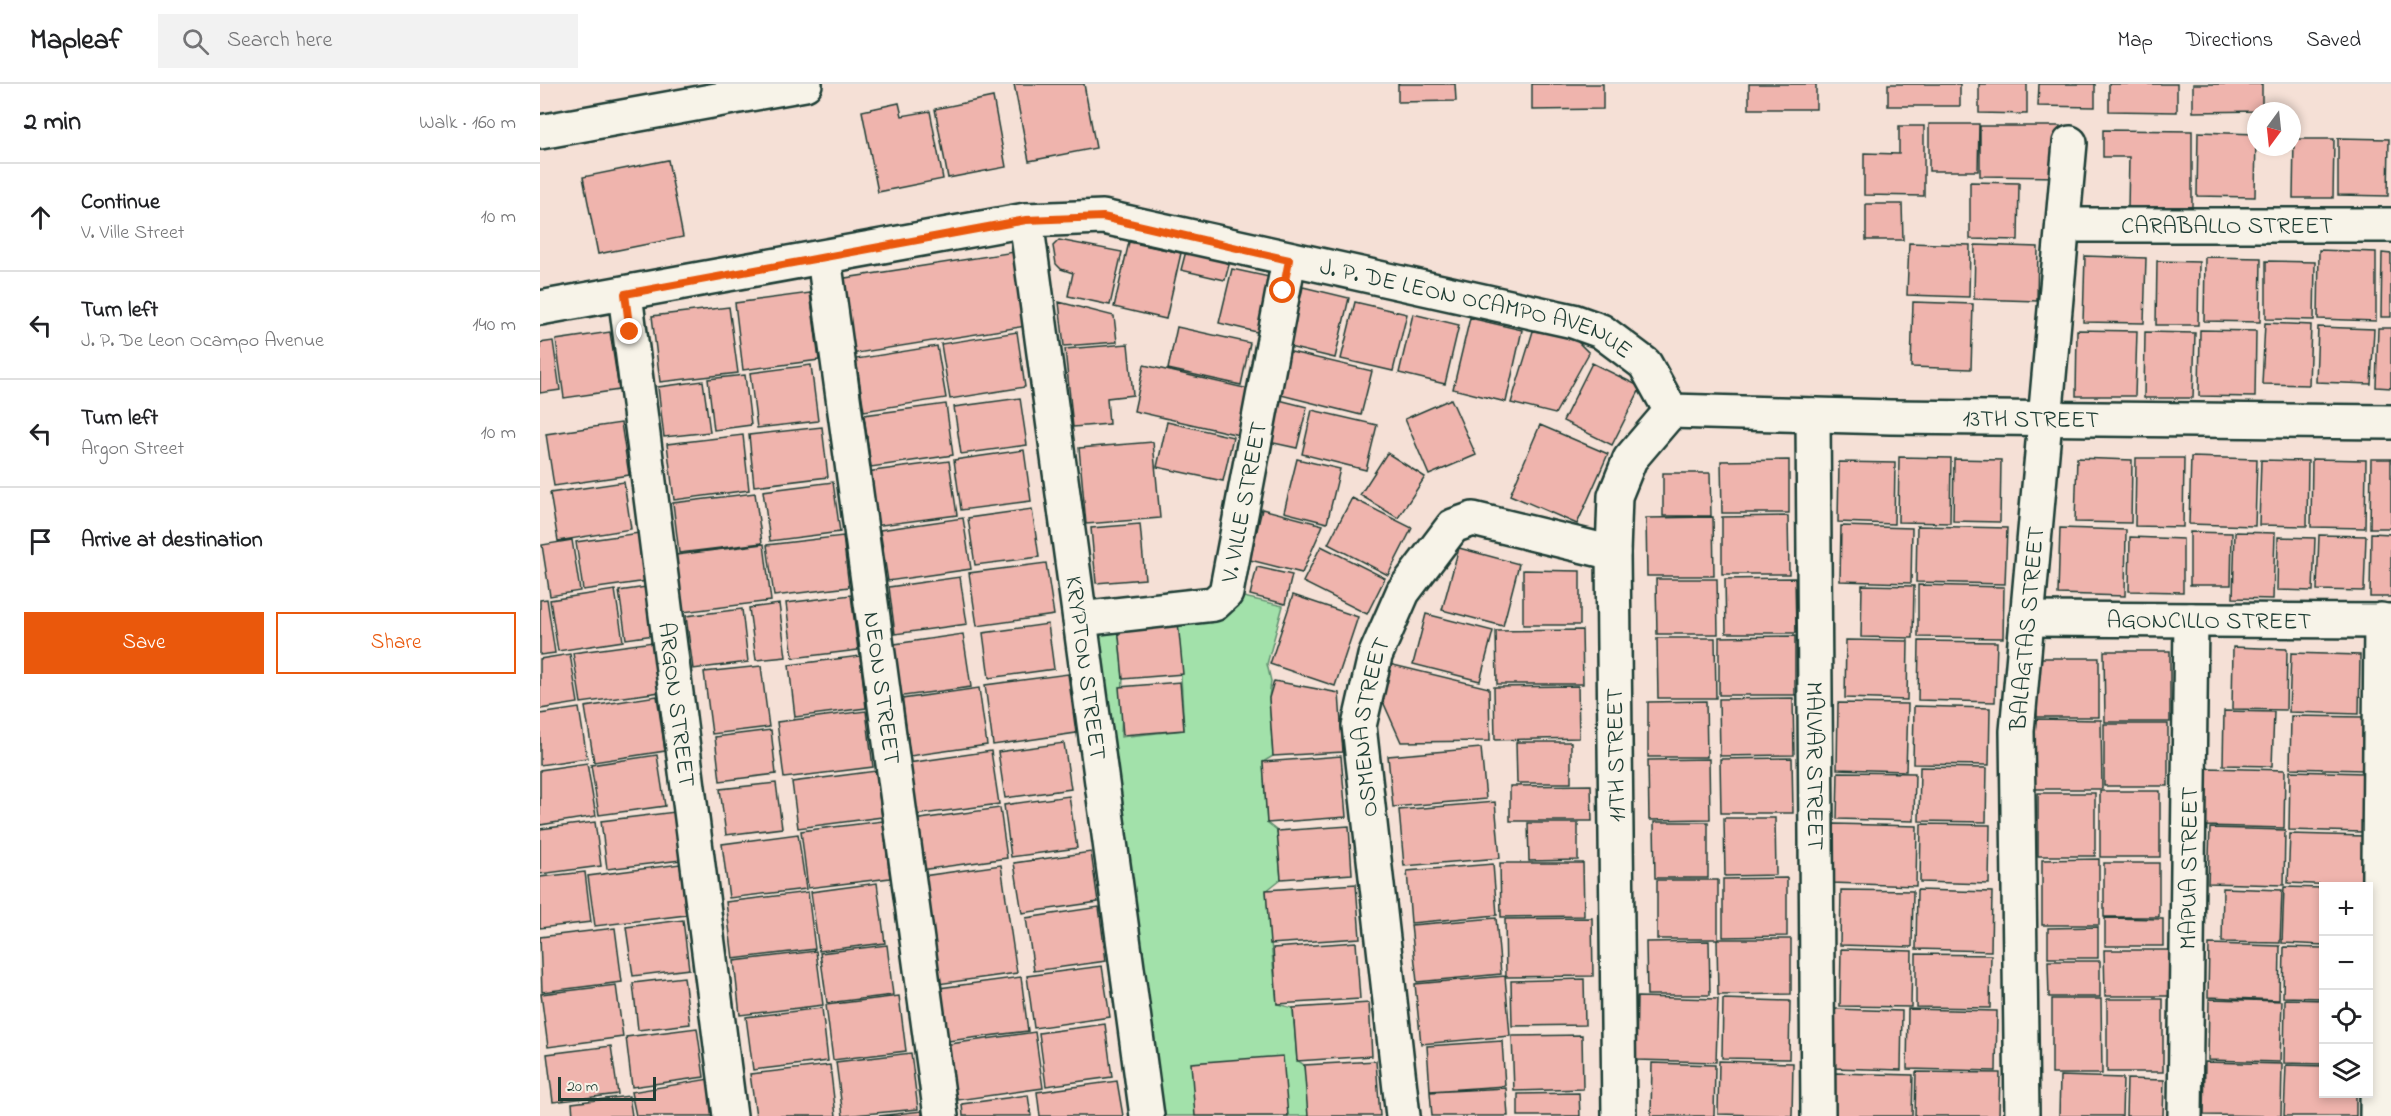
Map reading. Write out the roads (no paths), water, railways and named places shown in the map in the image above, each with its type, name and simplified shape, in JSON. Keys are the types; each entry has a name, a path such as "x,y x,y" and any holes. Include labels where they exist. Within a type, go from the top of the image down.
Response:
{"street":[{"path":"540,132 693,94 805,84"},
{"name":"BALAGTAS STREET","path":"2022,1116 2017,731 2043,419 2070,143"},
{"name":"J. P. DE LEON OCAMPO AVENUE","path":"540,308 1026,220 1103,217 1573,321 1601,331 1645,364 1671,411"},
{"name":"KRYPTON STREET","path":"1026,220 1147,1116"},
{"name":"CARABALLO STREET","path":"2063,225 2391,225"},
{"name":"NEON STREET","path":"824,258 941,1116"},
{"name":"V. VILLE STREET","path":"1080,619 1214,604 1226,593 1289,260"},
{"name":"ARGON STREET","path":"625,294 730,1116"},
{"name":"13TH STREET","path":"1671,411 2043,419 2391,422"},
{"name":"11TH STREET","path":"1619,1116 1613,553 1616,496 1630,459 1671,411"},
{"name":"MALVAR STREET","path":"1813,415 1818,1116"},
{"name":"OSMENA STREET","path":"1403,1116 1359,726 1375,656 1402,592 1453,526 1473,519 1613,553"},
{"name":"AGONCILLO STREET","path":"2026,619 2386,621"},
{"name":"MAPUA STREET","path":"2185,1116 2191,620"},
{"path":"2377,1116 2386,621"}]}
